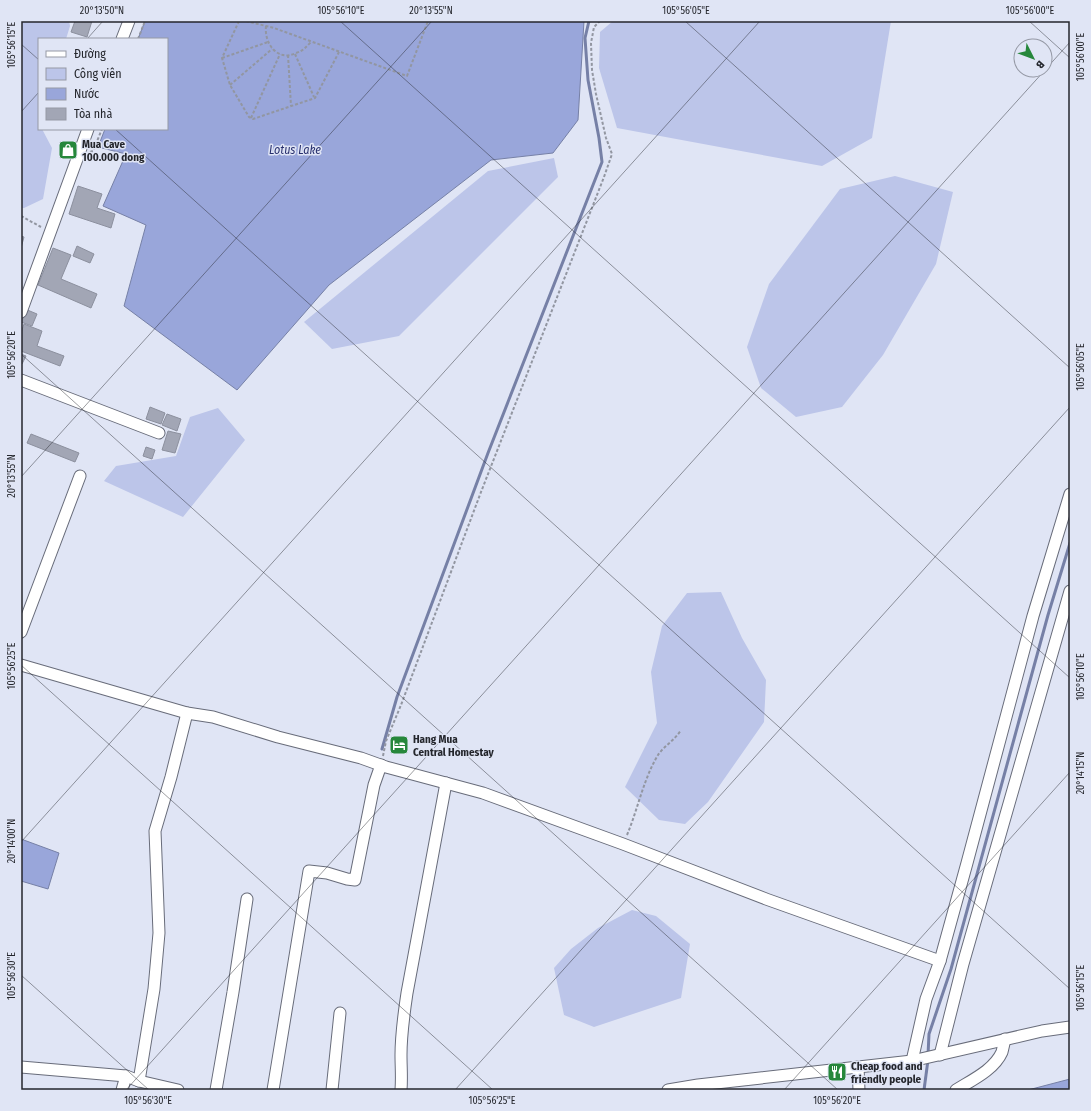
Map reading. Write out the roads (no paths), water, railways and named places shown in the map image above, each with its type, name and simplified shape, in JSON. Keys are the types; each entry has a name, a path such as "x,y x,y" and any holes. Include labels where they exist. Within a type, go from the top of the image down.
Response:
{"street":[{"path":"122,38 129,21"},
{"path":"21,312 88,130"},
{"path":"21,380 159,434"},
{"path":"21,632 80,476"},
{"path":"912,1061 926,999 940,961 1033,616 1070,494"},
{"path":"932,1056 965,957 1070,591"},
{"path":"21,665 187,713 213,717 278,737 361,758 381,765 483,793 623,844 766,899 940,961"},
{"path":"139,1081 154,989 159,933 155,831 171,778 187,713"},
{"path":"273,1090 309,871 327,873 355,880 374,785 381,765"},
{"path":"401,1090 402,1028 407,993 446,783"},
{"path":"216,1090 234,992 247,899"},
{"path":"332,1090 340,1013"},
{"path":"668,1090 698,1085 912,1061 1042,1031 1070,1028"},
{"path":"956,1090 982,1074 994,1064 1002,1052 1005,1039"},
{"path":"858,1067 859,1090"},
{"path":"21,1068 126,1076 139,1081 178,1090"},
{"path":"122,1090 126,1076"}],"water":[{"name":"Lotus Lake","path":"145,21 584,21 578,120 553,153 491,160 329,285 237,390 124,306 146,225 103,206 126,154 98,147 105,130 168,130 168,38 138,38"},
{"path":"21,839 59,853 48,889 21,881"},
{"path":"1070,1079 1070,1090 1028,1090"}],"waterway":[{"path":"382,749 397,697 488,453 602,162 588,80 585,38 589,21"},
{"path":"928,1055 929,1034 951,969 1048,615 1070,543"},
{"path":"924,1090 928,1060"}],"place":[{"name":"Mua Cave 100.000 dong","path":"68,150"},
{"name":"Hang Mua Central Homestay","path":"399,745"},
{"name":"Cheap food and friendly people","path":"837,1072"}]}
